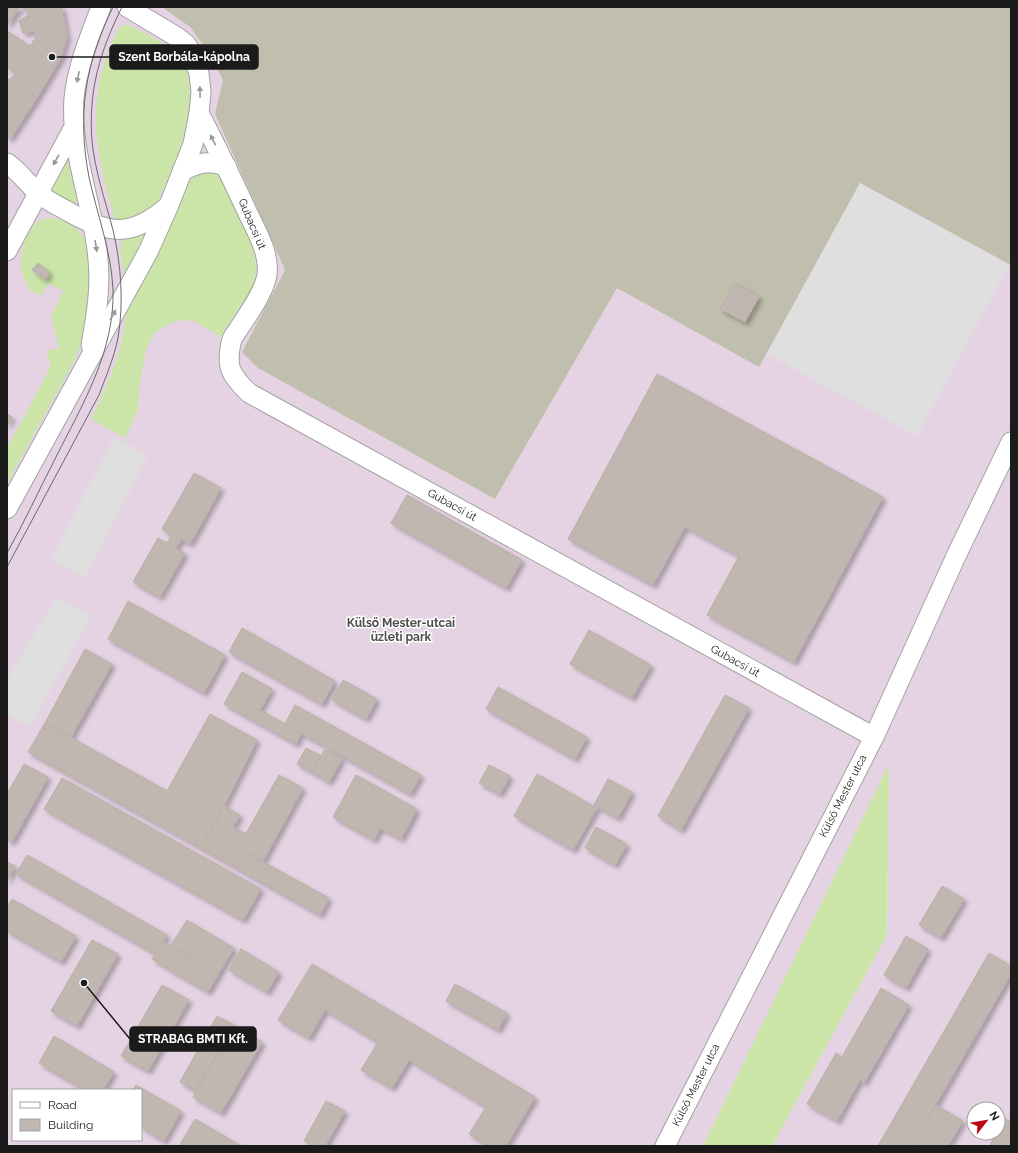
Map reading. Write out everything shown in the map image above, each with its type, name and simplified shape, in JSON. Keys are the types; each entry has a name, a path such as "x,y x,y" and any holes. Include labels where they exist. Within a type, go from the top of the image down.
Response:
{"street":[{"path":"87,362 99,293 98,260 76,150 74,97 79,73 101,7"},
{"path":"7,509 148,252 169,205 193,144 199,113 201,92 199,74 192,53 186,44 177,36 133,9"},
{"name":"Gubacsi út","path":"199,113 227,167 262,245 266,260 267,275 262,290 232,340 228,360 231,371 238,382 249,393 874,737"},
{"path":"7,251 74,127"},
{"path":"182,171 194,165 216,162 227,167"},
{"path":"10,165 46,199 92,224 113,230 133,228 154,218 169,205"},
{"name":"Külső Mester utca","path":"665,1146 874,737 957,554 1011,442"}],"shaded area":[{"path":"7,7 1011,7 1011,1146 772,1146 887,935 889,765 703,1146 7,1146"},
{"path":"162,7 1011,7 1011,265 860,183 759,367 617,288 495,499 258,368 242,352 285,270 215,114 223,80 209,53 190,27"},
{"path":"860,183 1009,265 917,436 767,354"},
{"path":"114,437 148,455 85,578 51,560"},
{"path":"56,598 91,616 30,727 7,714 7,679"}],"green space":[{"path":"122,25 129,25 150,36 178,55 182,60 187,73 190,88 187,121 183,138 160,197 147,211 124,221 114,217 108,196 99,155 96,114 97,94 101,73 112,41"},
{"path":"67,159 78,201 74,204 49,192"},
{"path":"210,171 218,174 224,180 251,243 255,259 256,273 252,288 221,337 194,321 181,320 168,324 155,333 146,349 139,388 138,410 125,438 91,419 114,367 122,340 128,303 186,183 197,175"},
{"path":"47,218 66,222 74,227 85,239 89,254 89,300 83,336 75,360 7,483 7,448 49,370 50,363 46,351 59,348 51,317 63,291 48,283 41,296 29,290 21,267 22,250 26,237 37,222"},
{"path":"150,230 125,273 123,271 121,251 122,240"},
{"path":"889,764 887,935 772,1146 703,1146"}],"building":[{"path":"7,7 20,7 7,26"},
{"path":"20,7 62,7 67,37 61,58 37,98 10,80 16,73 7,67 7,31 30,46 36,37 34,31 23,33 19,21 29,15 27,11"},
{"path":"7,78 37,98 10,139 7,137"},
{"path":"38,263 50,273 45,280 32,270"},
{"path":"734,283 759,297 745,322 720,309"},
{"path":"657,374 883,497 794,662 707,615 739,556 685,527 653,585 568,539"},
{"path":"7,414 12,417 7,426"},
{"path":"194,473 221,488 190,544 181,539 176,549 185,553 160,597 133,582 158,538 167,543 172,535 162,529"},
{"path":"407,495 522,560 506,588 391,523"},
{"path":"128,601 225,655 204,693 108,639"},
{"path":"242,628 335,681 322,704 229,652"},
{"path":"589,630 651,665 632,698 570,664"},
{"path":"85,649 112,664 71,737 45,723"},
{"path":"242,672 272,689 260,710 230,693"},
{"path":"343,680 377,699 366,719 332,700"},
{"path":"498,687 587,737 575,759 486,709"},
{"path":"230,693 301,733 296,744 224,704"},
{"path":"725,695 749,708 681,830 658,816"},
{"path":"295,705 421,775 410,794 285,724"},
{"path":"210,714 257,740 201,848 28,752 45,723 167,791"},
{"path":"306,748 321,756 312,772 297,764"},
{"path":"325,749 342,759 329,782 312,772"},
{"path":"24,764 48,777 12,842 7,840 7,794"},
{"path":"489,765 510,776 500,794 479,783"},
{"path":"537,774 597,808 573,850 514,816"},
{"path":"279,775 303,788 263,861 238,848"},
{"path":"356,775 417,809 401,839 380,828 374,840 333,817"},
{"path":"62,778 261,889 243,920 44,809"},
{"path":"608,779 632,792 618,818 594,805"},
{"path":"224,806 240,815 233,827 246,834 238,848 329,898 320,915 201,848"},
{"path":"596,827 627,844 615,865 585,848"},
{"path":"27,855 167,935 156,954 16,874"},
{"path":"7,862 15,866 7,881"},
{"path":"942,886 964,899 941,938 919,925"},
{"path":"12,899 76,936 61,962 7,931 7,907"},
{"path":"187,920 234,948 219,973 171,945"},
{"path":"906,936 928,949 906,988 884,975"},
{"path":"92,940 118,954 77,1026 51,1011"},
{"path":"163,941 219,973 208,992 152,959"},
{"path":"241,949 279,972 267,992 229,970"},
{"path":"989,953 1011,966 1011,974 912,1146 878,1146"},
{"path":"312,964 535,1097 506,1146 489,1146 469,1134 486,1107 409,1060 392,1088 361,1070 378,1042 325,1010 309,1038 278,1020"},
{"path":"455,984 507,1013 498,1030 446,1001"},
{"path":"162,985 189,1000 148,1071 121,1056"},
{"path":"881,988 909,1005 864,1083 860,1080 837,1121 807,1104 836,1053 842,1057"},
{"path":"217,1016 234,1025 196,1091 180,1082"},
{"path":"234,1025 262,1042 221,1113 193,1097"},
{"path":"54,1036 114,1072 104,1089 84,1089 39,1063"},
{"path":"136,1085 181,1111 164,1141 142,1128 142,1089 134,1089"},
{"path":"326,1101 345,1111 325,1146 313,1146 304,1141"},
{"path":"936,1105 963,1121 948,1146 912,1146"},
{"path":"195,1119 241,1146 179,1146"},
{"path":"1006,1119 1011,1122 1011,1146 990,1146 992,1141 1006,1141"}],"tram line":[{"path":"7,553 86,398 103,356 109,335 112,312 112,275 107,246 89,177 85,154 84,111 90,69 103,28 113,7"},
{"path":"7,567 99,395 112,360 118,338 121,311 120,270 113,230 95,163 91,123 97,72 107,39 122,7"}],"place":[{"name":"Szent Borbála-kápolna","path":"52,57"},
{"name":"STRABAG BMTI Kft.","path":"84,983"}],"district":[{"name":"Külső Mester-utcai üzleti park","path":"401,630"}]}
